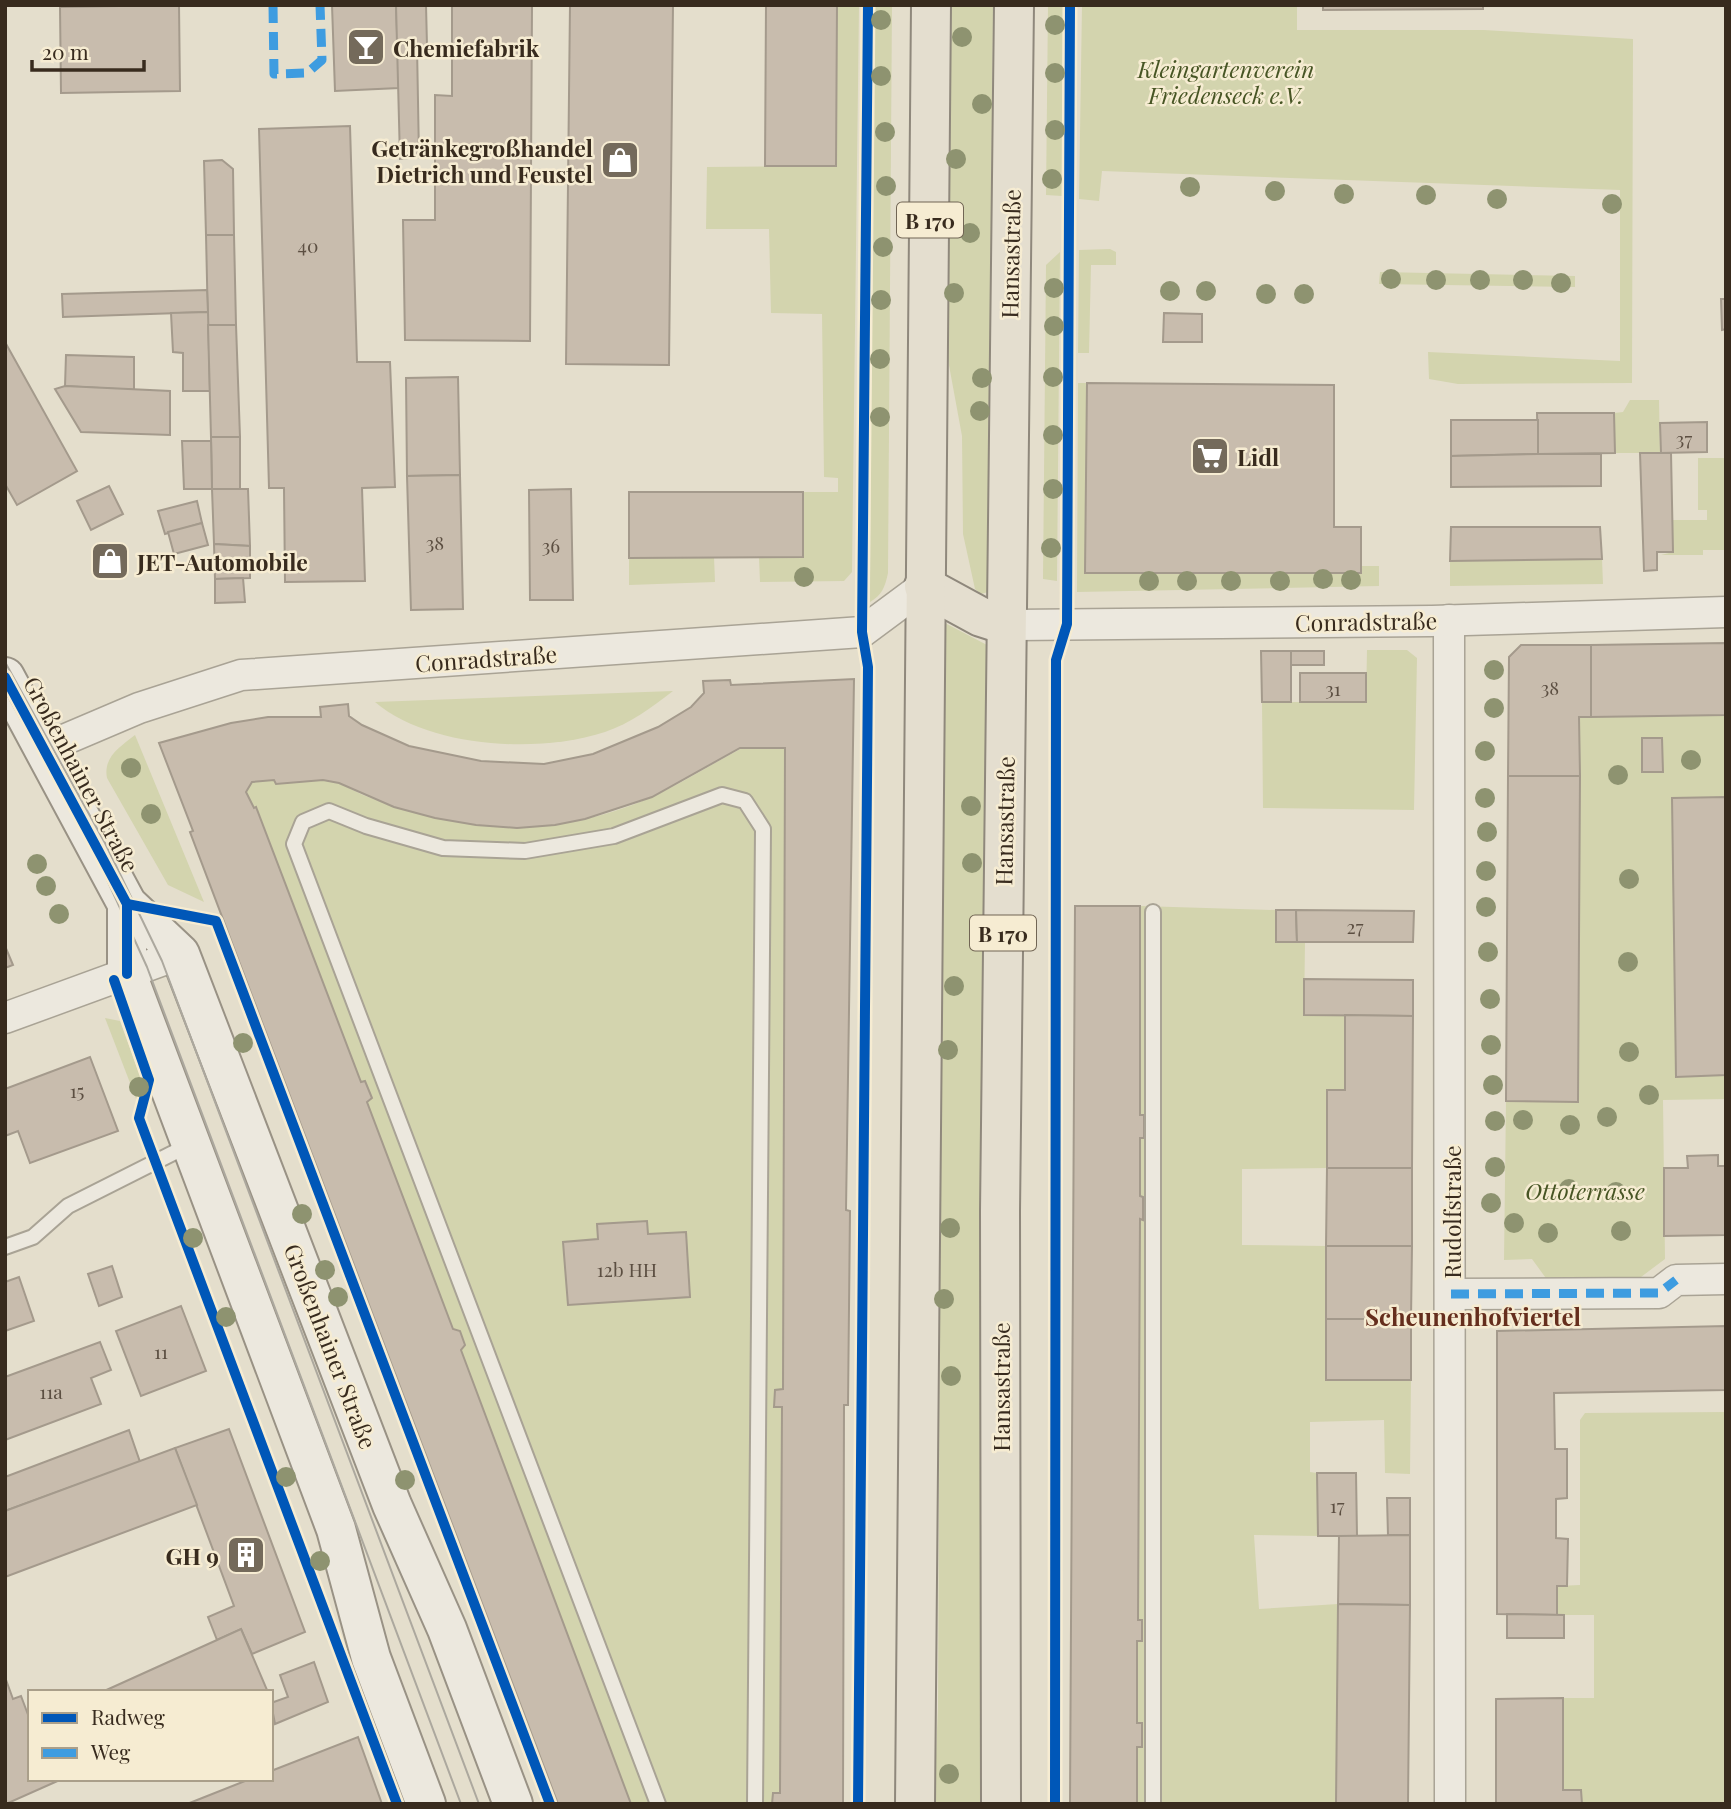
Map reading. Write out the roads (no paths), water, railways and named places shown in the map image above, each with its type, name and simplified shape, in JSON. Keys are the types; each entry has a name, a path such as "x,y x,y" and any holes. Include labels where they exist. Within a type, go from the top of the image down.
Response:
{"main road":[{"name":"B 170","path":"915,1804 931,5"},
{"name":"Hansastraße","path":"1001,1804 1000,1238 1014,5"},
{"path":"924,586 981,617 1006,625"},
{"name":"Großenhainer Straße","path":"5,677 127,904 180,954 392,1505 447,1629 513,1804"},
{"name":"Großenhainer Straße","path":"127,904 127,974 336,1529 371,1658 426,1804"}],"street":[{"name":"Conradstraße","path":"45,748 139,708 241,675 862,632 924,586"},
{"name":"Conradstraße","path":"1006,625 1449,620 1726,612"},
{"name":"Rudolfstraße","path":"1449,620 1450,1804"},
{"path":"5,1018 180,954"},
{"path":"1451,1294 1659,1293 1676,1280 1726,1279"}],"lane":[{"path":"658,1804 294,844 303,822 329,811 366,826 443,848 525,851 614,836 722,795 745,801 763,829 755,1804"},
{"path":"1153,912 1153,1804"},
{"path":"5,1247 33,1237 68,1206 190,1144"}],"tram line":[{"path":"5,662 105,843 162,961 479,1804"},
{"path":"5,691 93,849 147,967 461,1804"}],"place":[{"name":"Chemiefabrik","path":"366,47"},
{"name":"Getränkegroßhandel Dietrich und Feustel","path":"620,160"},
{"name":"Lidl","path":"1210,456"},
{"name":"JET-Automobile","path":"110,561"},
{"name":"GH 9","path":"246,1555"}],"district":[{"name":"Scheunenhofviertel","path":"1473,1316"}],"park label":[{"name":"Kleingartenverein Friedenseck e.V.","path":"1226,81"},
{"name":"Ottoterrasse","path":"1585,1190"}]}
